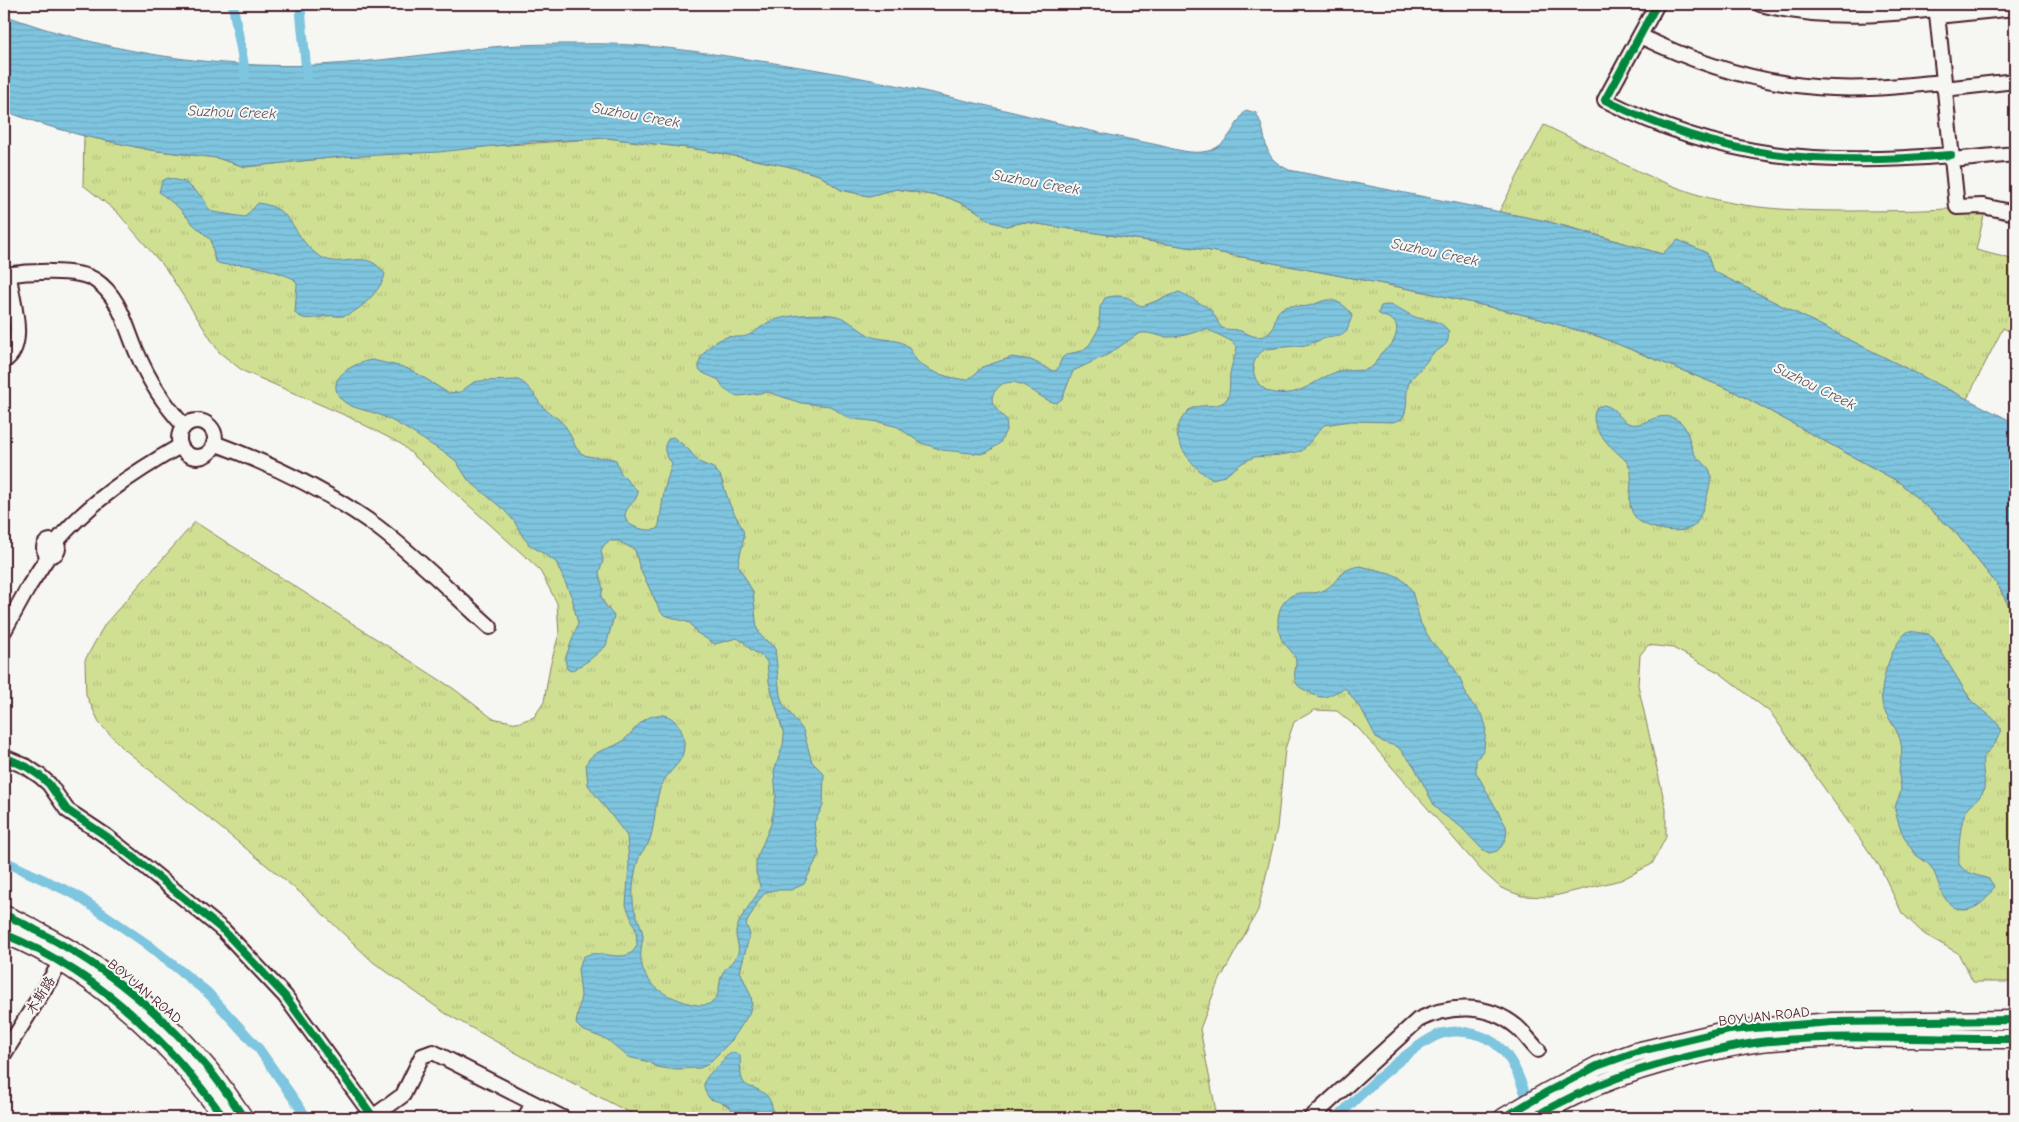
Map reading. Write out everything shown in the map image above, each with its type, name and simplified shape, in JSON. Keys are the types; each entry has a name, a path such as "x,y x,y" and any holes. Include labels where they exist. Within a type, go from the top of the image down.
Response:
{"main road":[{"name":"BOYUAN ROAD","path":"4,915 55,940 84,958 130,992 159,1017 207,1067 244,1118"},
{"name":"BOYUAN ROAD","path":"4,934 61,962 102,990 132,1014 170,1049 224,1118"},
{"name":"BOYUAN ROAD","path":"1532,1118 1549,1100 1596,1066 1636,1052 1729,1030 1832,1022 2015,1020"},
{"name":"BOYUAN ROAD","path":"1506,1116 1677,1058 1771,1041 1828,1038 2015,1039"}],"street":[{"path":"1657,4 1605,100 1633,114 1709,142 1782,156 1864,161 2015,154"},
{"path":"1760,4 1800,13 1852,16 1936,10 2015,8"},
{"path":"1936,10 1957,207 1983,206 2015,213"},
{"path":"1640,36 1677,54 1702,63 1757,77 1802,85 1856,89 2015,81"},
{"path":"4,361 12,354 17,340 17,325 6,275 53,271 86,276 99,283 115,301 122,312 138,356 150,381 184,426"},
{"path":"192,421 206,423 212,430 214,443 209,452 195,457 186,453 180,446 178,437 184,426 192,421"},
{"path":"214,443 255,458 337,500 394,540 490,627"},
{"path":"4,631 49,555 44,551 44,544 50,541 56,542 86,510 120,483 180,446"},
{"path":"4,757 27,767 40,776 49,784 67,810 106,836 224,931 285,996 374,1118 400,1099 422,1056 433,1052 563,1118"},
{"name":"木斯路","path":"4,1054 61,962"},
{"path":"1312,1118 1418,1020 1434,1012 1466,1007 1494,1014 1516,1027 1538,1050"},
{"path":"525,1118 533,1103"}],"green space":[{"path":"1544,125 1659,180 1699,195 1737,204 1775,209 1834,211 1986,207 1976,250 2015,260 2015,334 2003,328 1967,399 1712,271 1587,232 1546,221 1499,212"},
{"path":"84,136 150,150 217,158 245,167 340,157 607,138 703,150 787,166 819,175 841,190 869,196 896,189 949,198 972,208 992,221 1006,226 1025,222 1200,249 1425,292 1533,317 1600,337 1733,391 1899,482 1955,532 1999,587 2015,618 2015,982 1973,982 1958,953 1924,934 1902,913 1880,867 1771,713 1720,673 1673,648 1648,645 1640,655 1638,685 1666,809 1666,837 1652,864 1621,880 1550,897 1522,896 1501,888 1481,870 1359,729 1337,711 1315,710 1294,722 1285,749 1277,828 1258,910 1216,987 1200,1029 1215,1106 1213,1118 640,1118 536,1064 445,1013 373,962 303,895 124,749 100,724 86,695 85,660 105,624 195,522 454,689 492,718 517,723 534,717 544,702 550,666 559,634 557,603 539,569 401,444 349,417 243,371 219,352 166,269 117,212 83,185"}],"water":[{"name":"Suzhou Creek","path":"4,15 42,28 120,48 199,61 239,64 279,66 341,64 526,45 606,44 678,49 811,69 885,83 1189,152 1208,151 1221,145 1246,110 1256,113 1268,152 1272,158 1289,170 1546,221 1662,254 1678,240 1707,253 1713,271 2015,423 2015,618 1999,587 1955,532 1899,482 1733,391 1600,337 1533,317 1425,292 1200,249 1025,222 1006,226 992,222 972,208 949,198 897,189 869,196 841,190 819,175 787,166 703,150 607,138 531,142 439,152 340,157 245,167 217,158 150,150 84,136 4,111"},
{"path":"168,178 185,182 199,194 213,212 245,217 258,203 271,206 287,218 304,242 321,257 338,261 370,261 385,274 383,280 369,300 356,311 341,316 303,318 295,313 297,284 294,279 257,267 226,265 215,261 211,240 179,208 159,192 162,181"},
{"path":"1179,292 1211,310 1222,328 1237,330 1256,337 1271,332 1278,312 1284,307 1308,306 1331,300 1338,302 1348,310 1352,316 1347,330 1340,336 1326,338 1306,345 1266,349 1259,354 1253,367 1254,374 1261,386 1267,391 1275,393 1301,390 1339,371 1365,370 1373,366 1381,353 1392,344 1397,330 1396,324 1392,320 1378,313 1381,306 1395,306 1415,317 1440,323 1448,330 1448,341 1433,353 1409,383 1406,409 1402,419 1393,422 1351,421 1324,425 1302,451 1254,457 1242,463 1225,476 1212,479 1201,472 1185,454 1177,434 1180,421 1189,410 1198,406 1222,403 1229,394 1231,370 1237,347 1231,341 1207,329 1175,337 1146,333 1138,334 1109,354 1073,371 1062,399 1056,403 1025,386 1013,382 1001,385 992,398 994,406 1006,419 1007,428 1000,443 988,452 981,454 942,450 919,442 898,427 879,422 848,418 830,406 801,403 768,392 739,396 733,395 724,389 719,380 703,373 699,369 701,359 707,349 717,341 728,337 748,336 769,322 776,320 802,315 821,314 842,318 873,337 903,343 917,361 927,369 947,376 967,380 982,367 1012,357 1031,360 1053,371 1057,370 1062,358 1067,354 1082,351 1090,344 1099,328 1100,307 1105,298 1122,296 1143,306"},
{"path":"372,360 403,367 415,372 448,393 460,392 474,382 480,381 518,380 522,382 530,389 544,408 563,424 581,453 616,460 621,474 638,491 625,516 629,524 638,528 653,530 657,529 659,525 664,491 672,463 665,451 665,444 669,438 673,437 688,449 699,462 713,468 720,475 730,505 743,530 744,537 738,565 753,592 757,629 761,636 775,648 780,695 783,704 803,730 812,762 824,774 823,806 814,823 819,854 804,884 791,890 766,892 759,900 746,924 750,934 740,971 751,996 752,1003 749,1014 732,1040 707,1065 700,1068 669,1069 657,1067 649,1062 628,1057 608,1040 582,1030 576,1024 581,995 578,969 583,957 589,954 627,955 633,952 637,945 636,931 626,905 629,864 627,836 588,785 586,764 593,755 623,741 648,718 663,715 674,720 679,725 684,739 682,757 668,774 659,791 650,839 640,855 634,877 633,905 642,931 641,959 648,979 658,990 677,999 696,1005 709,1004 717,996 722,974 738,953 736,931 743,915 759,891 756,860 771,824 776,796 774,771 783,745 784,735 769,682 767,662 737,638 715,644 697,633 690,623 664,615 660,611 639,566 635,550 618,541 609,541 601,550 603,561 599,573 603,589 601,596 605,605 614,616 606,646 588,661 571,671 567,669 565,659 578,624 572,598 556,562 530,545 504,510 468,480 456,461 447,454 389,419 354,407 341,399 336,384 339,378 350,368"},
{"path":"1604,405 1631,424 1642,423 1665,416 1682,424 1693,451 1708,468 1711,475 1706,501 1695,525 1675,531 1650,527 1638,520 1630,505 1631,474 1629,466 1597,429 1594,415 1597,407"},
{"path":"1360,566 1390,573 1399,577 1407,584 1412,591 1421,624 1433,644 1447,656 1460,678 1468,699 1483,716 1486,727 1484,749 1476,760 1476,772 1506,826 1505,840 1497,851 1489,853 1482,849 1461,827 1435,807 1414,766 1398,747 1383,742 1376,737 1363,712 1346,689 1320,697 1301,688 1296,683 1295,657 1283,642 1278,629 1278,618 1282,605 1287,599 1298,593 1314,593 1326,589 1348,569"},
{"path":"1909,631 1928,634 1933,638 1970,699 1995,721 2001,730 1995,744 1983,757 1983,792 1965,814 1961,828 1959,852 1959,864 1965,870 1989,879 1994,886 1986,899 1974,908 1967,910 1953,907 1944,897 1931,867 1916,855 1907,842 1900,828 1896,813 1895,808 1901,789 1899,774 1900,739 1883,707 1882,689 1887,666 1892,654 1897,644"},
{"path":"733,1052 740,1055 742,1080 767,1096 771,1103 773,1118 736,1118 729,1107 710,1099 706,1093 704,1083 706,1079"}],"waterway":[{"path":"233,4 245,76"},
{"path":"300,4 307,77"},
{"path":"4,861 76,895 147,944 208,993 259,1049 307,1118"},
{"path":"1337,1118 1404,1057 1433,1037 1451,1032 1466,1032 1487,1038 1498,1046 1509,1058 1530,1106"}],"cycle path":[{"path":"1657,4 1605,100 1649,120 1691,135 1732,147 1774,154 1816,158 1859,159 1951,155"},
{"path":"4,757 27,767 40,776 49,784 67,810 106,836 224,931 285,996 374,1118"},
{"path":"4,915 87,960 130,992 170,1027 188,1046 216,1078 244,1118"},
{"path":"4,934 38,949 69,967 127,1010 179,1061 224,1118"},
{"path":"1503,1118 1597,1066 1636,1052 1729,1030 1832,1022 2015,1020"},
{"path":"1532,1118 1575,1095 1642,1069 1750,1044 1833,1038 2015,1039"}]}
